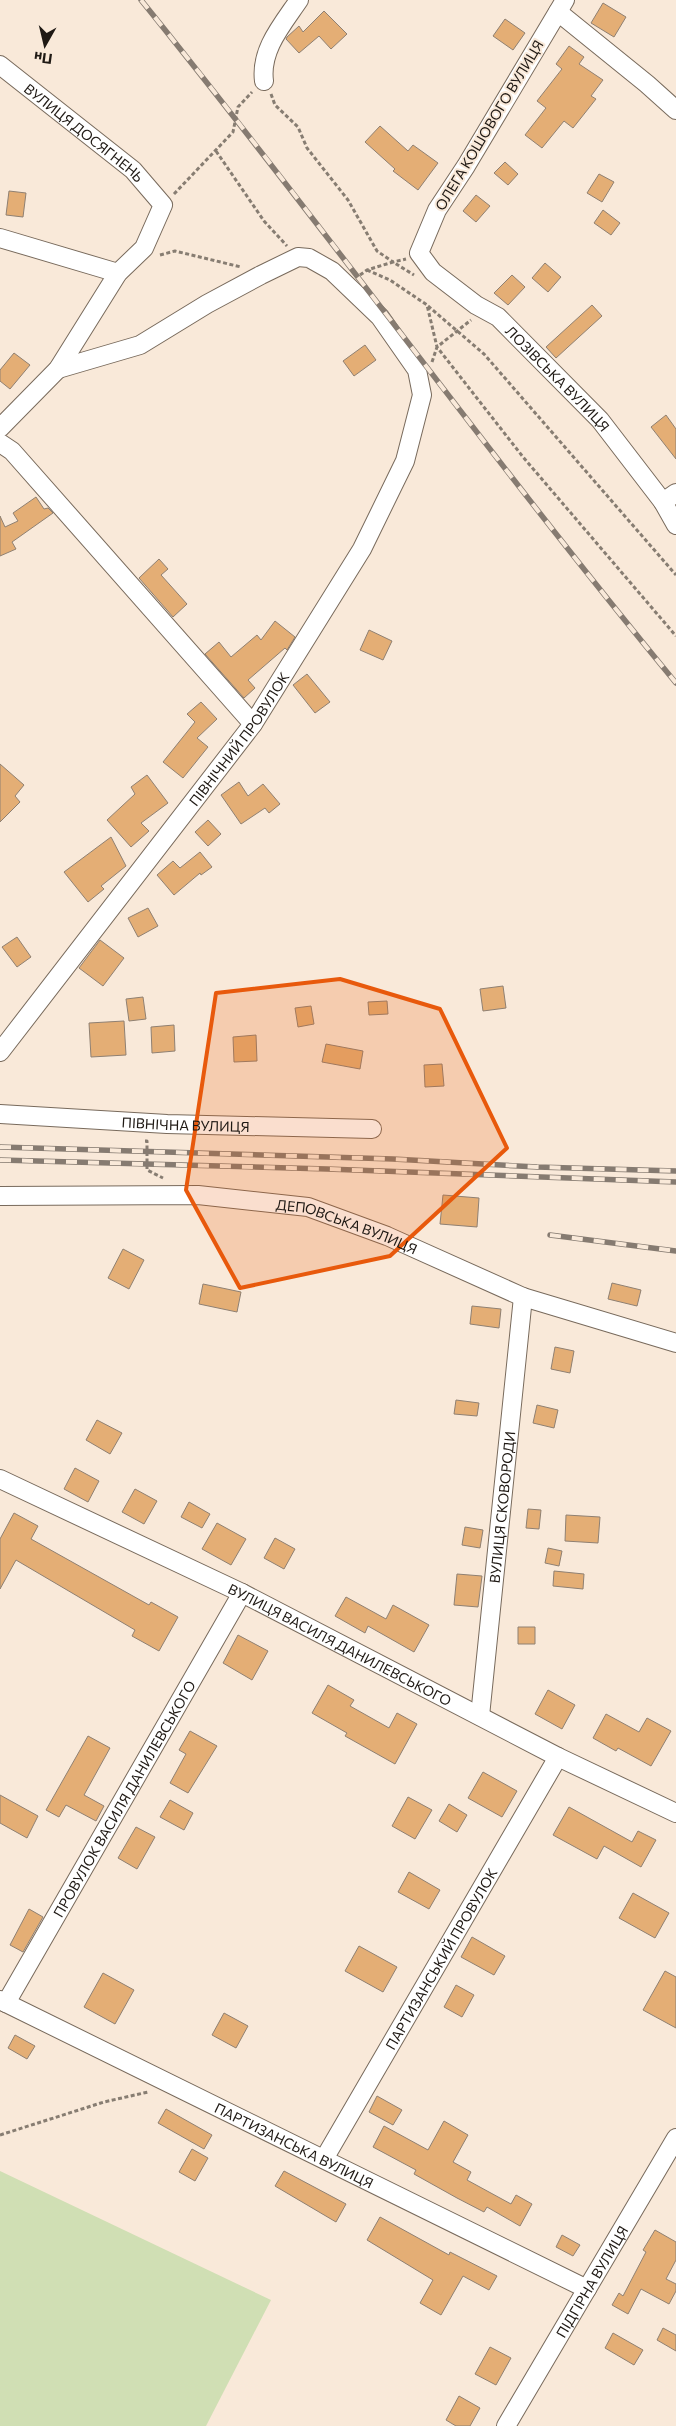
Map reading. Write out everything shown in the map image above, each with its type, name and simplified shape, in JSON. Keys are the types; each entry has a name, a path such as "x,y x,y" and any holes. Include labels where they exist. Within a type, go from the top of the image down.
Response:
{"street":[{"path":"264,81 262,67 268,48 299,0"},
{"path":"561,6 676,110"},
{"name":"ОЛЕГА КОШОВОГО ВУЛИЦЯ","path":"419,252 436,210 466,166 561,6"},
{"name":"ВУЛИЦЯ ДОСЯГНЕНЬ","path":"0,66 133,170 163,205"},
{"path":"0,428 58,370 118,273 144,248 163,205"},
{"path":"0,238 118,273"},
{"name":"ЛОЗІВСЬКА ВУЛИЦЯ","path":"419,252 433,272 476,305 498,317 600,420 669,498 676,525"},
{"path":"58,370 140,345 206,304 298,258"},
{"name":"ПІВНІЧНИЙ ПРОВУЛОК","path":"0,1052 252,724 362,548 405,461 422,395 417,370 380,317 332,271 308,258 298,258"},
{"path":"0,443 12,450 252,724"},
{"name":"ПІВНІЧНА ВУЛИЦЯ","path":"0,1114 167,1124 372,1129"},
{"name":"ДЕПОВСЬКА ВУЛИЦЯ","path":"0,1196 198,1195 308,1207 387,1236 523,1297 676,1342"},
{"name":"ВУЛИЦЯ СКОВОРОДИ","path":"480,1716 523,1297"},
{"name":"ВУЛИЦЯ ВАСИЛЯ ДАНИЛЕВСЬКОГО","path":"0,1479 242,1593 558,1757 676,1813"},
{"name":"ПРОВУЛОК ВАСИЛЯ ДАНИЛЕВСЬКОГО","path":"3,2001 242,1593"},
{"name":"ПАРТИЗАНСЬКИЙ ПРОВУЛОК","path":"324,2159 558,1757"},
{"name":"ПАРТИЗАНСЬКА ВУЛИЦЯ","path":"3,2001 587,2289"},
{"name":"ПІДГІРНА ВУЛИЦЯ","path":"506,2426 676,2138"}],"path":[{"path":"264,81 276,105 298,127 306,148 348,200 377,251 412,276 433,272"},
{"path":"163,205 233,132 238,107"},
{"path":"216,151 264,221 298,258"},
{"path":"152,257 175,251 243,268"},
{"path":"419,252 367,270 390,280 427,305 458,329 484,354 676,575"},
{"path":"427,305 437,347 523,456 676,636"},
{"path":"429,368 437,347 458,329 472,320 498,317"},
{"path":"138,1138 147,1141 148,1170 167,1179"},
{"path":"0,2136 95,2104 153,2091 164,2081"}],"highlighted area":[{"path":"340,979 440,1009 507,1148 390,1256 240,1288 186,1190 216,993"}],"green space":[{"path":"0,2171 271,2300 206,2426 0,2426"}],"building":[{"path":"603,3 626,17 614,37 591,23"},
{"path":"324,11 347,34 331,49 319,36 299,53 286,39 287,37 299,26 303,32"},
{"path":"505,19 525,33 513,50 493,36"},
{"path":"569,46 584,57 579,64 603,80 591,96 596,99 573,128 564,121 542,148 525,135 546,108 537,101 562,69 556,64"},
{"path":"380,126 408,151 413,145 438,163 418,190 393,171 395,169 365,142"},
{"path":"505,162 518,174 508,185 494,173"},
{"path":"599,174 614,182 602,202 587,193"},
{"path":"9,191 26,193 23,217 6,215"},
{"path":"476,195 490,206 476,222 463,211"},
{"path":"603,210 620,223 611,235 594,223"},
{"path":"545,263 561,277 548,292 532,278"},
{"path":"512,275 525,287 508,305 494,293"},
{"path":"592,305 602,316 556,358 546,347"},
{"path":"365,345 376,360 354,376 343,361"},
{"path":"14,353 30,365 10,389 0,381 0,370"},
{"path":"666,415 676,429 676,459 651,427"},
{"path":"36,497 44,509 48,508 53,513 12,542 16,549 0,556 0,516 5,527 18,521 13,513"},
{"path":"159,559 168,569 161,575 187,604 173,617 139,578"},
{"path":"275,621 295,637 287,650 285,648 248,680 255,688 244,698 205,654 219,642 231,657 257,635 261,640"},
{"path":"369,630 392,641 383,660 360,650"},
{"path":"307,674 330,702 315,713 293,685"},
{"path":"201,702 217,719 197,738 208,747 183,778 163,762 195,722 187,714"},
{"path":"0,764 24,785 15,796 20,802 0,822"},
{"path":"147,775 168,803 141,823 149,831 131,847 107,820 135,794 131,787"},
{"path":"239,782 248,796 263,784 280,804 269,813 265,808 241,824 221,795"},
{"path":"208,820 221,834 208,846 195,832"},
{"path":"111,837 126,866 101,886 104,889 88,902 64,872"},
{"path":"200,852 212,867 201,875 200,873 174,895 157,875 173,861 180,868"},
{"path":"148,908 158,926 138,937 128,918"},
{"path":"17,937 31,957 17,967 2,947"},
{"path":"100,940 124,958 103,986 79,968"},
{"path":"503,986 506,1008 483,1011 480,989"},
{"path":"143,997 146,1019 129,1021 126,999"},
{"path":"387,1001 388,1014 369,1015 368,1002"},
{"path":"311,1006 314,1024 298,1027 295,1008"},
{"path":"124,1021 126,1055 91,1057 89,1023"},
{"path":"174,1025 175,1051 152,1053 151,1027"},
{"path":"256,1035 257,1061 234,1062 233,1037"},
{"path":"326,1044 363,1051 360,1069 322,1062"},
{"path":"442,1064 444,1086 425,1087 424,1065"},
{"path":"443,1195 479,1198 477,1227 440,1224"},
{"path":"123,1249 144,1260 129,1289 108,1278"},
{"path":"612,1283 641,1290 637,1306 608,1299"},
{"path":"203,1284 241,1292 237,1312 199,1304"},
{"path":"472,1306 501,1309 499,1328 470,1324"},
{"path":"555,1347 574,1351 570,1373 551,1369"},
{"path":"456,1400 479,1403 477,1416 454,1414"},
{"path":"537,1405 558,1410 554,1428 533,1423"},
{"path":"97,1420 122,1433 110,1454 86,1440"},
{"path":"75,1468 99,1481 88,1502 64,1489"},
{"path":"135,1489 157,1501 144,1524 122,1512"},
{"path":"189,1502 210,1514 202,1528 181,1517"},
{"path":"528,1509 541,1510 539,1529 526,1528"},
{"path":"14,1513 38,1526 31,1539 149,1605 151,1602 178,1617 159,1651 132,1636 135,1630 16,1560 0,1589 0,1539"},
{"path":"566,1515 600,1517 598,1543 565,1541"},
{"path":"217,1523 246,1539 231,1565 202,1549"},
{"path":"465,1527 483,1530 480,1548 462,1545"},
{"path":"275,1538 295,1549 284,1569 264,1558"},
{"path":"548,1548 562,1551 559,1566 545,1563"},
{"path":"554,1571 584,1574 583,1589 553,1586"},
{"path":"457,1574 482,1576 478,1607 454,1605"},
{"path":"346,1597 386,1619 393,1605 429,1625 414,1652 368,1626 365,1633 335,1616"},
{"path":"518,1627 535,1627 535,1644 518,1644"},
{"path":"238,1635 268,1651 252,1680 223,1663"},
{"path":"328,1685 354,1700 350,1706 389,1728 397,1713 417,1724 395,1764 345,1736 347,1733 312,1713"},
{"path":"548,1690 575,1705 562,1729 535,1714"},
{"path":"606,1714 639,1732 647,1718 671,1731 651,1766 618,1748 616,1751 593,1738"},
{"path":"190,1731 217,1746 188,1793 170,1783 186,1754 179,1750"},
{"path":"88,1736 110,1748 84,1795 104,1806 96,1821 66,1805 59,1817 46,1810"},
{"path":"483,1772 517,1791 502,1817 468,1798"},
{"path":"0,1795 38,1816 27,1838 0,1823"},
{"path":"408,1797 432,1810 415,1839 392,1826"},
{"path":"170,1800 193,1813 184,1830 160,1817"},
{"path":"449,1804 467,1815 457,1832 439,1821"},
{"path":"569,1807 632,1842 638,1831 656,1840 641,1867 604,1846 597,1859 553,1835"},
{"path":"136,1827 155,1837 137,1869 118,1858"},
{"path":"409,1872 440,1890 429,1909 398,1892"},
{"path":"633,1893 669,1913 655,1938 619,1918"},
{"path":"29,1909 43,1917 23,1952 10,1945"},
{"path":"472,1937 505,1956 494,1975 461,1957"},
{"path":"359,1946 397,1967 383,1992 345,1971"},
{"path":"665,1971 676,1977 676,2028 643,2010"},
{"path":"103,1973 134,1990 115,2024 84,2007"},
{"path":"456,1985 474,1995 462,2017 444,2007"},
{"path":"224,2013 248,2026 236,2048 212,2035"},
{"path":"15,2035 35,2046 27,2059 8,2048"},
{"path":"377,2096 402,2110 393,2125 369,2112"},
{"path":"166,2109 212,2135 204,2149 158,2123"},
{"path":"444,2121 468,2135 453,2162 471,2172 467,2180 511,2204 516,2195 532,2204 520,2226 487,2207 484,2212 457,2198 414,2174 416,2170 373,2147 384,2126 428,2150"},
{"path":"192,2149 208,2158 195,2181 179,2172"},
{"path":"284,2171 346,2204 336,2222 275,2186"},
{"path":"380,2217 449,2255 450,2252 497,2276 489,2290 463,2276 441,2315 420,2303 433,2280 367,2240"},
{"path":"655,2230 676,2242 676,2260 666,2279 676,2284 676,2291 669,2304 641,2289 628,2314 612,2305 619,2293 623,2296 646,2252 643,2250"},
{"path":"562,2235 580,2245 573,2256 556,2247"},
{"path":"663,2328 676,2335 676,2351 657,2340"},
{"path":"613,2333 643,2350 634,2365 605,2348"},
{"path":"490,2347 511,2358 496,2385 475,2374"},
{"path":"459,2396 480,2408 470,2426 456,2426 446,2420"}],"railway":[{"path":"141,0 276,170 540,514 676,683"},
{"path":"0,1147 393,1159 537,1167 676,1171"},
{"path":"0,1160 327,1169 676,1182"},
{"path":"550,1235 676,1251"}]}
